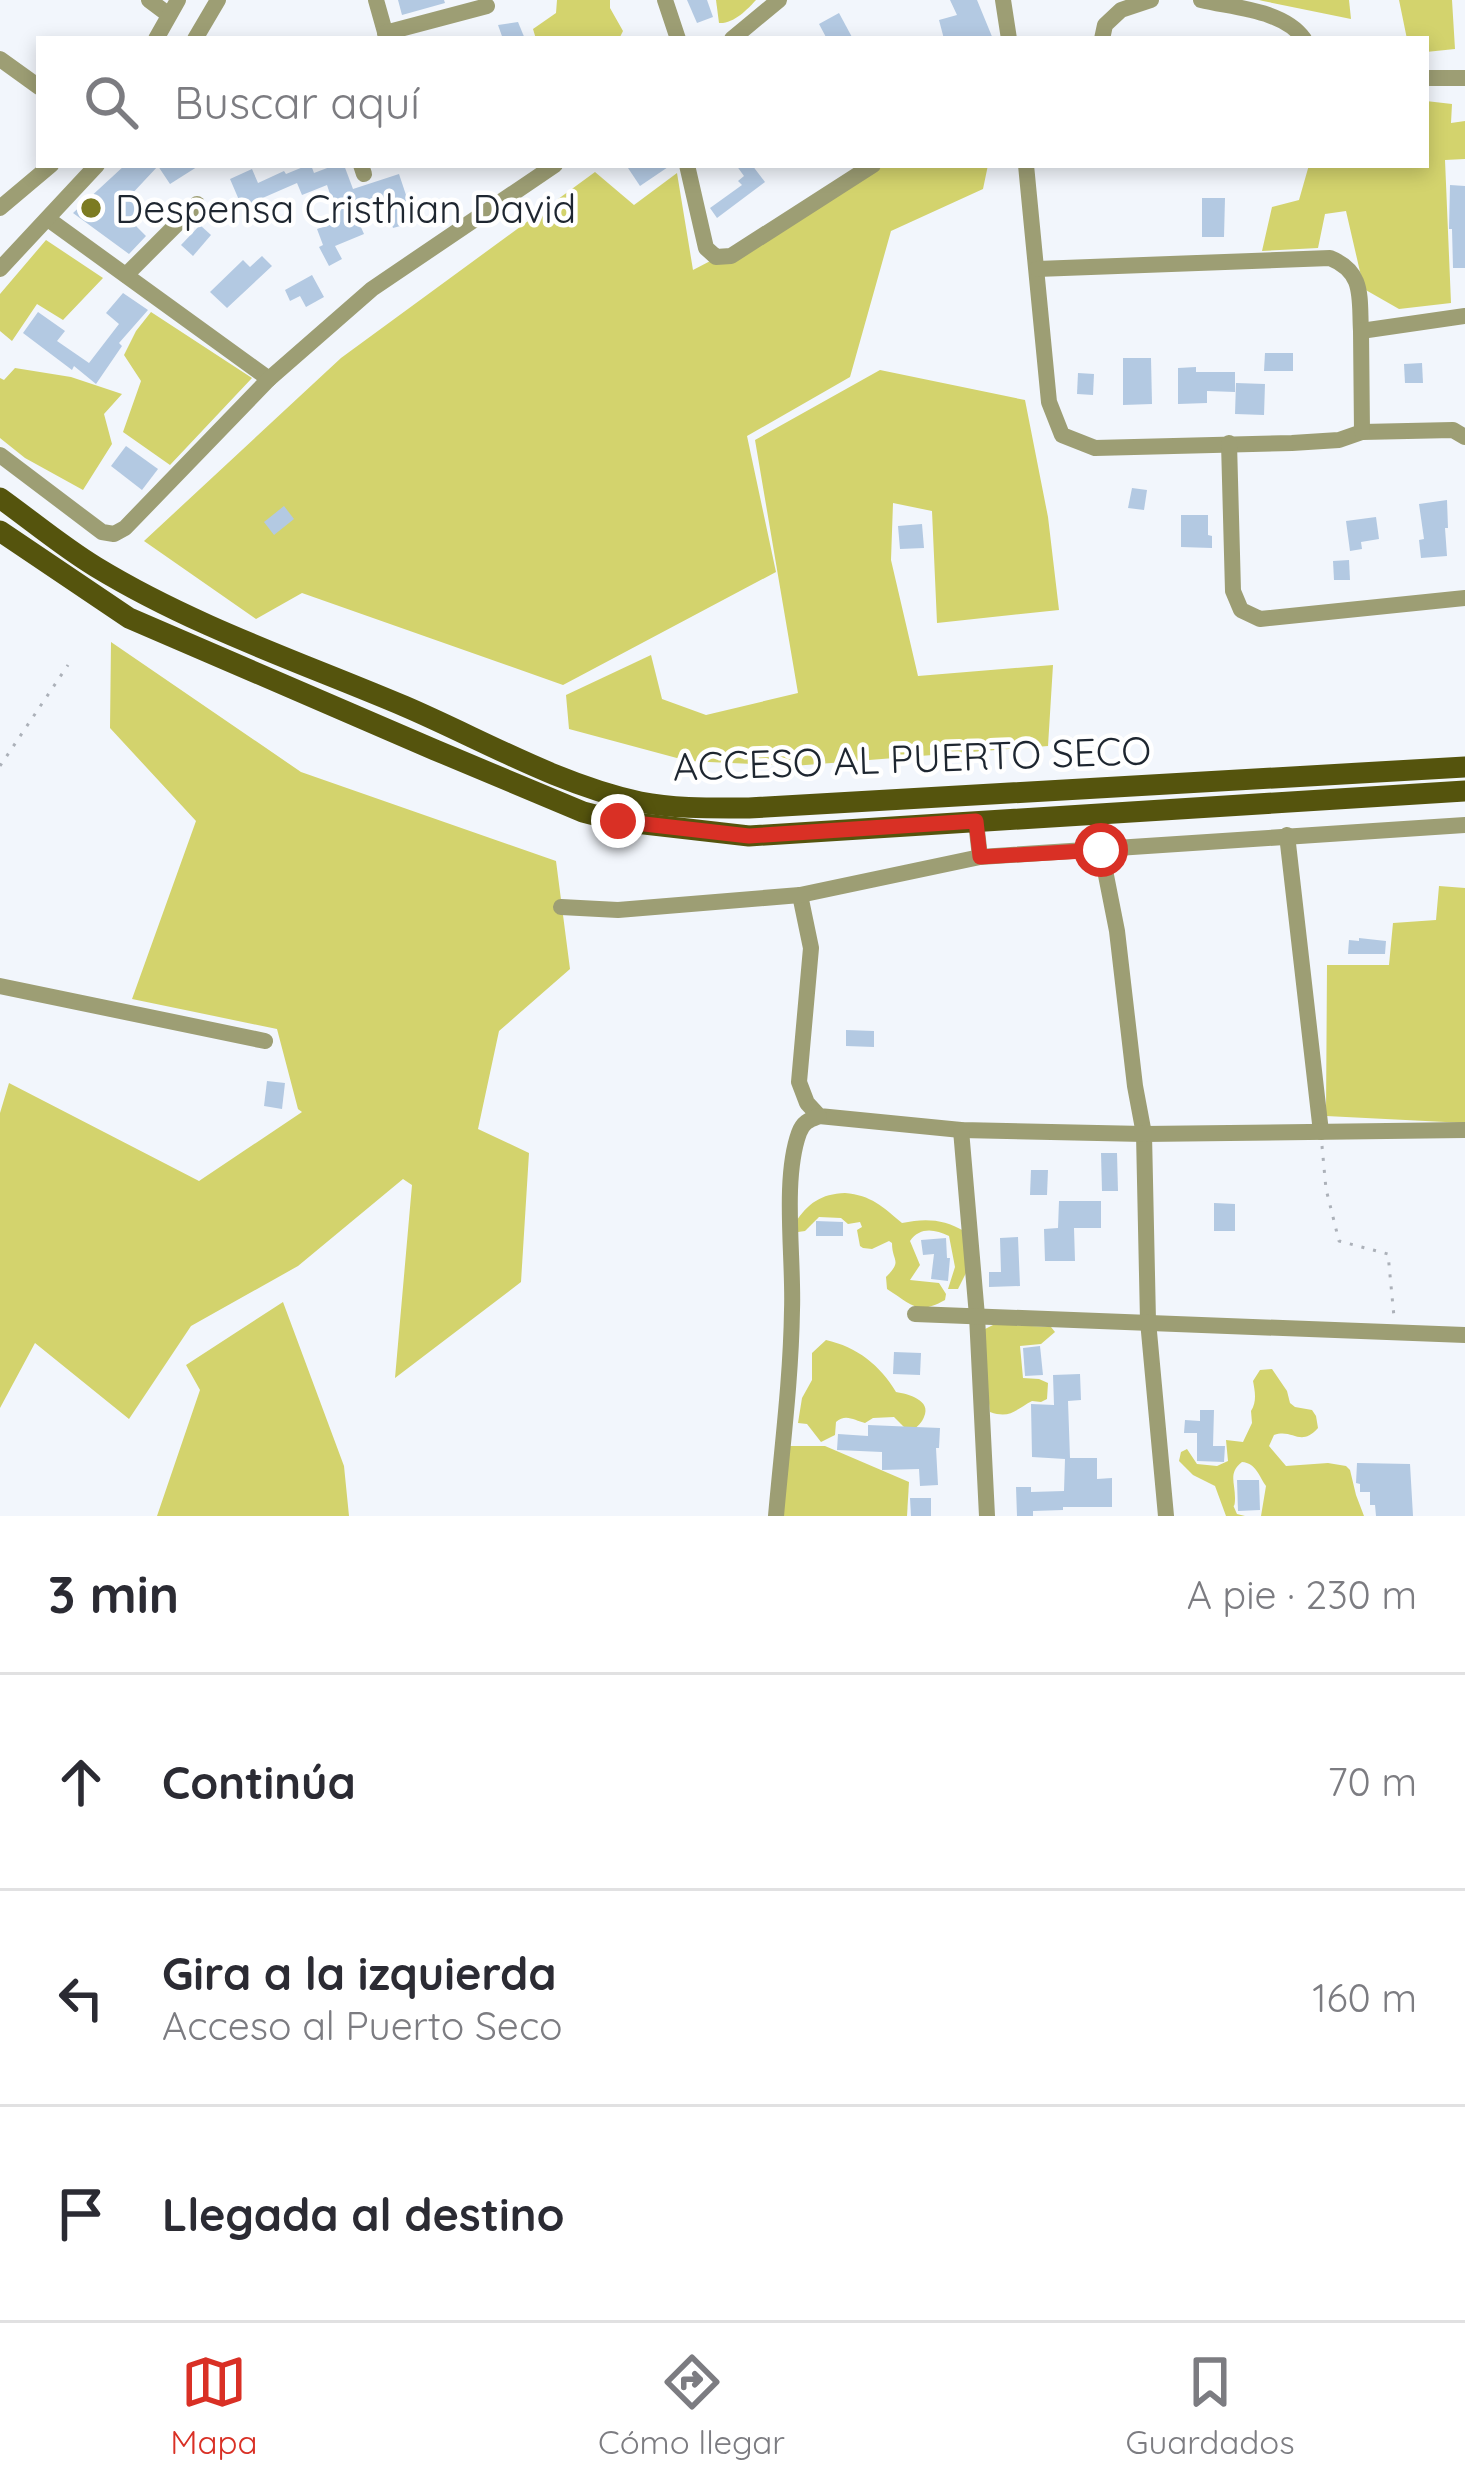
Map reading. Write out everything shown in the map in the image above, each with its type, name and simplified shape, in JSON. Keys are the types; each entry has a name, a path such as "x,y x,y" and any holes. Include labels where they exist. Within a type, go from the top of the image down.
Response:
{"main road":[{"name":"ACCESO AL PUERTO SECO","path":"0,498 95,567 185,614 534,765 641,802 749,808 1465,767"},
{"name":"ACCESO AL PUERTO SECO","path":"0,531 129,618 583,812 657,827 749,836 1465,790"}],"street":[{"path":"149,0 173,7 158,36"},
{"path":"197,36 218,0"},
{"path":"376,0 386,36 487,6"},
{"path":"665,0 677,36"},
{"path":"736,36 779,0"},
{"path":"1003,0 1009,36"},
{"path":"1103,36 1105,25 1121,10 1151,0"},
{"path":"1201,0 1280,19 1302,36"},
{"path":"0,58 36,85"},
{"path":"1429,78 1465,78"},
{"path":"0,208 47,168"},
{"path":"0,269 94,168"},
{"path":"0,455 102,532 114,534 269,379 373,289 551,168"},
{"path":"688,168 706,248 716,257 731,256 869,168"},
{"path":"1026,168 1049,402 1062,435 1095,448 1339,440 1362,432 1453,430 1465,437"},
{"path":"126,275 197,204"},
{"path":"48,219 269,379"},
{"path":"1037,269 1330,258 1346,265 1358,282 1362,432"},
{"path":"1361,331 1465,316"},
{"path":"1229,443 1233,592 1241,610 1260,619 1465,598"},
{"path":"976,821 980,857"},
{"path":"561,907 617,910 800,895 980,857 1465,824"},
{"path":"1287,835 1321,1132"},
{"path":"1101,850 1117,931 1144,1134 1148,1322 1166,1516"},
{"path":"800,895 811,948 799,1082 807,1103 819,1116"},
{"path":"0,986 266,1041"},
{"path":"776,1516 793,1310 790,1215 794,1154 805,1122 819,1116 961,1130 1144,1134 1465,1130"},
{"path":"961,1130 987,1516"},
{"path":"915,1313 1465,1335"}],"path":[{"path":"0,766 68,664"},
{"path":"1321,1132 1326,1189 1339,1241 1388,1254 1394,1332"}],"shaded area":[{"path":"557,0 610,0 623,31 620,36 535,36 533,29 556,13"},
{"path":"716,0 756,0 734,19 719,23"},
{"path":"1259,0 1349,0 1351,19 1263,1"},
{"path":"1399,0 1452,0 1455,49 1429,52 1429,36 1406,36"},
{"path":"1429,101 1452,104 1451,123 1465,121 1465,159 1445,160 1451,303 1399,309 1364,289 1346,211 1325,214 1318,248 1262,251 1272,207 1299,200 1308,168 1429,168"},
{"path":"880,168 987,168 983,189 891,231 850,377 747,436 776,572 563,685 302,593 256,619 144,541 341,358 595,172 634,205 677,173 693,270"},
{"path":"46,240 103,278 63,320 37,304 12,341 0,331 0,294"},
{"path":"151,312 252,378 170,465 123,432 141,381 124,355"},
{"path":"15,368 71,377 122,394 104,414 112,444 83,490 25,458 0,438 0,378 4,380"},
{"path":"880,370 1025,400 1048,517 1059,610 937,623 932,511 893,503 891,560 918,676 1053,665 1048,746 793,766 688,761 569,729 566,695 651,655 662,699 706,715 798,693 755,440"},
{"path":"111,642 301,772 556,861 570,969 499,1031 478,1129 529,1153 521,1282 395,1378 412,1185 403,1179 298,1266 191,1326 129,1419 35,1343 0,1408 0,1113 9,1083 199,1181 302,1112 277,1029 132,999 196,821 110,728"},
{"path":"1439,886 1465,888 1465,1123 1326,1116 1327,965 1389,965 1393,923 1436,920"},
{"path":"845,1193 869,1199 902,1223 934,1221 964,1231 967,1271 958,1289 948,1289 955,1267 949,1236 923,1231 910,1241 920,1265 910,1280 939,1283 946,1294 945,1300 921,1308 887,1289 886,1277 895,1264 892,1243 863,1248 857,1230 862,1227 860,1222 819,1217 798,1232 795,1223 810,1205"},
{"path":"283,1302 344,1466 349,1516 157,1516 200,1390 186,1365"},
{"path":"995,1324 1051,1327 1055,1332 1041,1344 1020,1346 1023,1378 1048,1383 1047,1399 1008,1414 990,1412 981,1331"},
{"path":"826,1340 858,1352 883,1373 896,1392 922,1402 926,1411 921,1423 913,1431 894,1417 865,1423 843,1418 836,1422 835,1435 821,1442 807,1424 798,1423 802,1398 812,1380 812,1353"},
{"path":"1272,1369 1290,1403 1312,1410 1318,1428 1306,1437 1274,1435 1269,1446 1286,1466 1346,1466 1364,1516 1261,1516 1266,1486 1254,1467 1242,1462 1234,1474 1234,1506 1237,1514 1245,1516 1226,1516 1215,1486 1179,1461 1187,1449 1197,1464 1217,1466 1228,1461 1226,1440 1243,1442 1252,1423 1253,1381 1260,1370"},
{"path":"790,1446 825,1446 909,1482 907,1516 781,1516"}],"building":[{"path":"398,0 444,0 445,3 402,15"},
{"path":"687,0 707,0 713,17 697,23"},
{"path":"950,0 977,0 992,36 943,36 939,20 957,15"},
{"path":"839,13 851,36 825,36 819,24"},
{"path":"518,22 524,36 502,36 498,25"},
{"path":"122,168 156,168 129,197 147,216 136,226 146,236 129,254 73,213"},
{"path":"159,168 195,168 170,184"},
{"path":"301,168 312,168 314,173 345,168 353,189 399,174 415,222 393,228 383,196 352,207 364,234 335,246 342,259 329,266 319,247 323,245 317,229 339,221 327,185 302,195 297,183 242,207 230,179 252,169 258,183"},
{"path":"628,168 667,168 640,186"},
{"path":"738,168 754,168 765,182 717,218 710,208 742,185 738,181 744,176"},
{"path":"1450,185 1465,186 1465,268 1453,268"},
{"path":"1202,198 1225,198 1224,237 1202,237"},
{"path":"200,225 211,235 193,256 181,245"},
{"path":"262,256 272,266 227,308 210,292 243,260 250,267"},
{"path":"312,275 324,297 306,307 300,296 290,301 285,290"},
{"path":"123,293 148,310 119,343 122,346 96,384 23,333 38,312 65,331 57,341 89,363 119,324 106,313"},
{"path":"1265,353 1293,353 1293,371 1264,371"},
{"path":"1123,358 1151,358 1152,404 1123,405"},
{"path":"1422,363 1423,383 1405,383 1404,364"},
{"path":"1196,367 1196,372 1235,372 1235,392 1207,391 1207,403 1178,404 1178,368"},
{"path":"1078,373 1094,374 1093,395 1077,394"},
{"path":"1236,383 1265,384 1264,415 1235,414"},
{"path":"126,446 158,469 142,490 111,466"},
{"path":"1132,488 1147,490 1144,510 1128,508"},
{"path":"1447,500 1447,556 1421,558 1419,540 1424,539 1419,504"},
{"path":"284,506 294,519 274,535 264,522"},
{"path":"1181,515 1208,515 1212,548 1181,547"},
{"path":"1376,517 1379,539 1361,542 1362,549 1350,551 1346,521"},
{"path":"922,524 924,548 900,549 898,526"},
{"path":"1349,560 1350,580 1334,580 1333,561"},
{"path":"1349,940 1386,941 1385,954 1348,954"},
{"path":"846,1030 874,1031 874,1047 846,1046"},
{"path":"267,1081 285,1083 282,1109 264,1106"},
{"path":"1101,1153 1117,1153 1118,1191 1102,1191"},
{"path":"1031,1170 1048,1170 1047,1195 1030,1195"},
{"path":"1059,1201 1101,1201 1101,1228 1074,1228 1075,1261 1045,1261 1044,1229 1058,1228"},
{"path":"1214,1203 1235,1204 1235,1231 1214,1231"},
{"path":"816,1221 843,1222 843,1236 816,1236"},
{"path":"1018,1237 1020,1286 989,1287 989,1272 1001,1272 1000,1238"},
{"path":"946,1238 948,1281 931,1279 934,1254 923,1255 921,1240"},
{"path":"1040,1346 1043,1375 1025,1376 1023,1348"},
{"path":"894,1352 921,1353 920,1375 893,1374"},
{"path":"1080,1374 1081,1400 1068,1401 1070,1458 1097,1458 1097,1479 1112,1478 1112,1507 1063,1507 1017,1516 1016,1487 1031,1487 1031,1492 1064,1491 1065,1459 1032,1457 1031,1404 1054,1405 1053,1375"},
{"path":"1200,1410 1214,1410 1213,1446 1225,1446 1224,1462 1197,1461 1197,1433 1184,1433 1185,1420 1200,1421"},
{"path":"868,1425 940,1428 938,1485 920,1486 919,1469 882,1470 882,1452 837,1450 838,1434 868,1436"},
{"path":"1357,1463 1410,1464 1413,1516 1376,1516 1370,1492 1360,1492 1356,1483"},
{"path":"1237,1480 1259,1480 1260,1510 1238,1511"},
{"path":"910,1498 931,1498 931,1516 911,1516"}],"place":[{"name":"Despensa Cristhian David","path":"91,208"}],"route":[{"path":"618,821 749,836 976,821 980,857 1101,850"}]}
